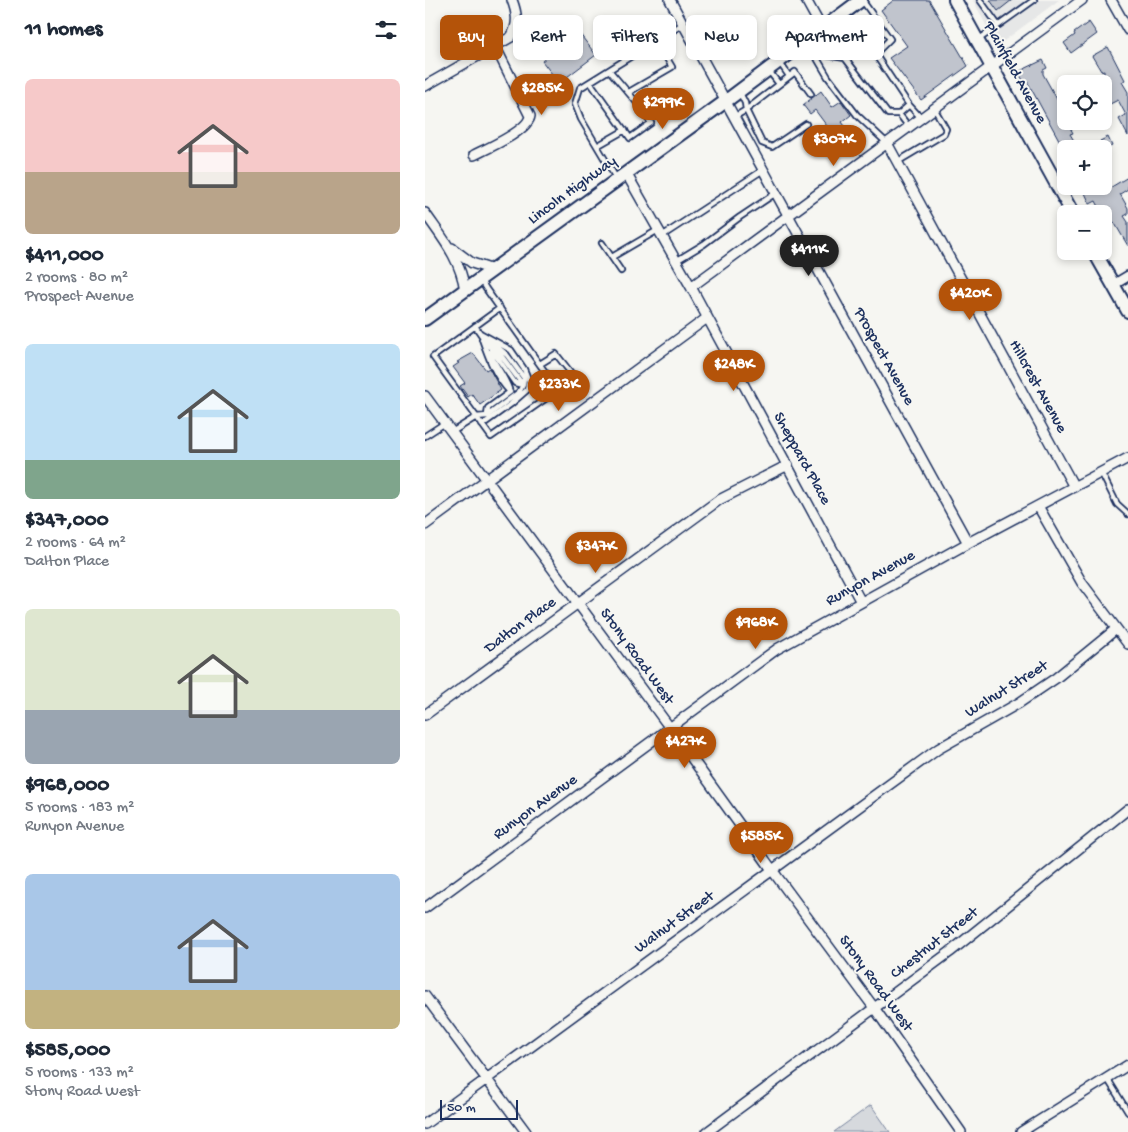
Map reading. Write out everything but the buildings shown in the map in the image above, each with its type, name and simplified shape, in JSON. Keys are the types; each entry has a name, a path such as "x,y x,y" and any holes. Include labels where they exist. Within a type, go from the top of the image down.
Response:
{"main road":[{"name":"Lincoln Highway","path":"841,15 861,0"},
{"name":"Plainfield Avenue","path":"955,0 1068,205"},
{"name":"Lincoln Highway","path":"425,319 779,61"},
{"path":"1099,260 1128,311"}],"street":[{"path":"503,42 511,37 517,27 516,10 512,0"},
{"name":"Prospect Avenue","path":"670,0 968,544"},
{"path":"806,0 814,15"},
{"path":"691,287 1080,0"},
{"path":"1111,0 1128,30"},
{"path":"425,86 470,60"},
{"path":"474,155 523,128 529,122 530,116 502,60"},
{"name":"Hillcrest Avenue","path":"887,144 1074,487"},
{"name":"Sheppard Place","path":"622,176 661,233 861,602"},
{"path":"425,212 458,263 465,290"},
{"path":"446,243 472,263 493,270"},
{"path":"1113,285 1128,276"},
{"path":"425,525 707,318"},
{"name":"Stony Road West","path":"425,396 671,728 772,870 875,1009 961,1132"},
{"name":"Runyon Avenue","path":"425,908 777,649 1128,458"},
{"name":"Dalton Place","path":"425,715 719,500 788,465"},
{"path":"1038,506 1082,583 1128,644"},
{"name":"Walnut Street","path":"425,1124 938,749 1019,703 1056,678 1116,630"},
{"name":"Chestnut Street","path":"707,1132 950,952 1128,809"},
{"path":"425,996 526,1132"},
{"path":"1021,1132 1128,1065"}],"lane":[{"path":"861,0 873,15"},
{"path":"980,0 999,25"},
{"path":"977,40 1034,0"},
{"path":"676,28 683,24"},
{"path":"884,30 890,39 884,45"},
{"path":"622,176 597,146 581,119 575,104 580,88 625,60"},
{"path":"629,92 672,67 668,60"},
{"path":"818,60 828,77 857,115 887,144"},
{"path":"847,60 888,114 899,114 909,105"},
{"path":"879,60 909,105 921,118"},
{"path":"779,61 789,76"},
{"path":"609,70 638,104"},
{"path":"768,70 779,84"},
{"path":"734,117 795,72 811,94"},
{"path":"590,82 630,138 651,123 643,112"},
{"path":"739,91 762,143 772,147 806,124"},
{"path":"897,162 944,134 946,129 934,108"},
{"path":"899,114 909,127"},
{"path":"597,146 625,130"},
{"path":"752,150 762,143"},
{"path":"612,257 661,233 763,170"},
{"path":"676,261 704,244 776,193"},
{"path":"602,242 621,271"},
{"path":"480,280 558,390"},
{"path":"500,308 433,357 491,437 575,378 556,354 540,364"},
{"path":"452,432 476,417 487,416 519,392 523,385 503,358 475,326"},
{"path":"480,333 491,366 500,381 510,392 488,408 487,416"},
{"path":"480,333 511,350 529,381 527,390 511,404 482,424"},
{"path":"425,436 445,423"},
{"path":"1101,472 1117,504 1128,514"},
{"path":"1107,1078 1128,1112"}],"shaded area":[{"path":"973,0 1059,0 997,46"},
{"path":"871,1105 890,1132 834,1132"}]}
